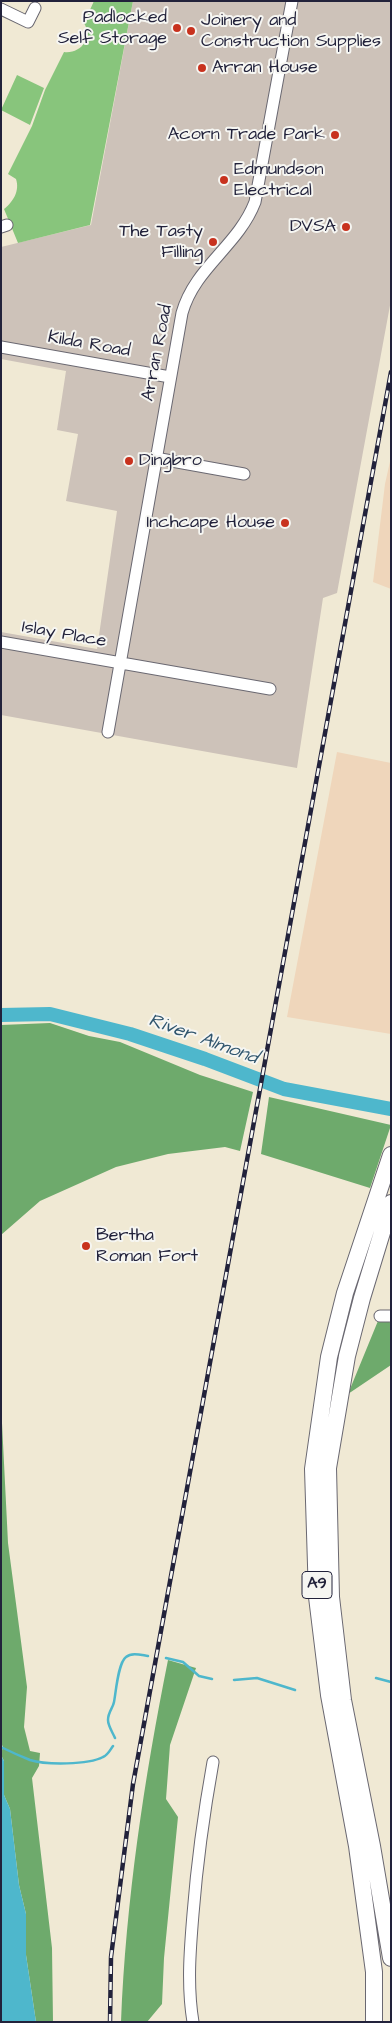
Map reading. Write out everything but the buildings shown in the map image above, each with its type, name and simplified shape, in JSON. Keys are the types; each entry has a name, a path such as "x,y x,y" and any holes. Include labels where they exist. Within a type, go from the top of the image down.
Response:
{"highway":[{"name":"A9","path":"374,2022 374,1972 359,1856 329,1695 317,1597 313,1468 331,1348 345,1292 391,1155"},
{"name":"A9","path":"391,1203 362,1298 347,1356 328,1468 331,1597 343,1700 372,1846 391,1958"}],"street":[{"name":"Arran Road","path":"108,732 182,313 187,296 199,277 240,232 255,202 292,1"},
{"path":"1,9 28,22 35,8"},
{"name":"Kilda Road","path":"1,347 170,377"},
{"path":"155,458 244,474"},
{"name":"Islay Place","path":"1,642 270,689"},
{"path":"193,2022 190,2005 190,1946 204,1816 213,1762"}],"shaded area":[{"path":"133,1 391,1 391,300 337,593 323,598 297,768 1,715 1,632 97,649 117,511 66,501 78,434 57,430 66,371 1,359 1,247 91,225"},
{"path":"391,457 391,589 373,582 385,484"},
{"path":"337,752 391,763 391,1034 287,1017"}],"green space":[{"path":"94,1 133,1 90,225 18,243 4,209 13,200 17,188 16,179 8,174 32,126 45,90 64,52 76,50 84,44 87,34 84,23"},
{"path":"17,75 44,88 30,125 1,110"},
{"path":"50,1023 89,1036 120,1042 200,1075 253,1092 240,1151 225,1147 168,1154 116,1167 40,1201 1,1235 1,1025"},
{"path":"269,1097 391,1125 370,1188 261,1154"},
{"path":"380,1316 391,1323 391,1365 348,1394"},
{"path":"1,1403 8,1543 27,1687 24,1727 30,1751 40,1753 39,1766 32,1778 52,1948 53,2022 36,2022 26,1955 26,1914 19,1885 10,1809 4,1795 4,1761 1,1755 3,1746 1,1745"},
{"path":"168,1660 196,1668 170,1745 166,1799 178,1817 164,1958 162,2004 147,2022 121,2022 123,1976 137,1840"}],"water":[{"path":"1,1755 4,1761 4,1795 10,1809 19,1885 26,1914 26,1955 36,2022 1,2022"}],"waterway":[{"name":"River Almond","path":"1,1015 50,1014 130,1034 205,1059 284,1089 391,1109"},
{"path":"115,1738 109,1725 108,1717 113,1706 123,1660 126,1657 137,1654 148,1656"},
{"path":"166,1658 183,1662 199,1676 212,1679"},
{"path":"234,1680 257,1678 295,1690"},
{"path":"376,1678 391,1682"},
{"path":"1,1747 37,1762 67,1763 96,1760 106,1755 113,1746"}],"railway":[{"path":"110,2022 111,1957 133,1784 391,372"}],"place":[{"name":"Padlocked Self Storage","path":"177,28"},
{"name":"Joinery and Construction Supplies","path":"191,31"},
{"name":"Arran House","path":"202,68"},
{"name":"Acorn Trade Park","path":"335,135"},
{"name":"Edmundson Electrical","path":"224,180"},
{"name":"DVSA","path":"346,227"},
{"name":"The Tasty Filling","path":"213,242"},
{"name":"Dingbro","path":"129,461"},
{"name":"Inchcape House","path":"285,523"},
{"name":"Bertha Roman Fort","path":"86,1246"}]}
